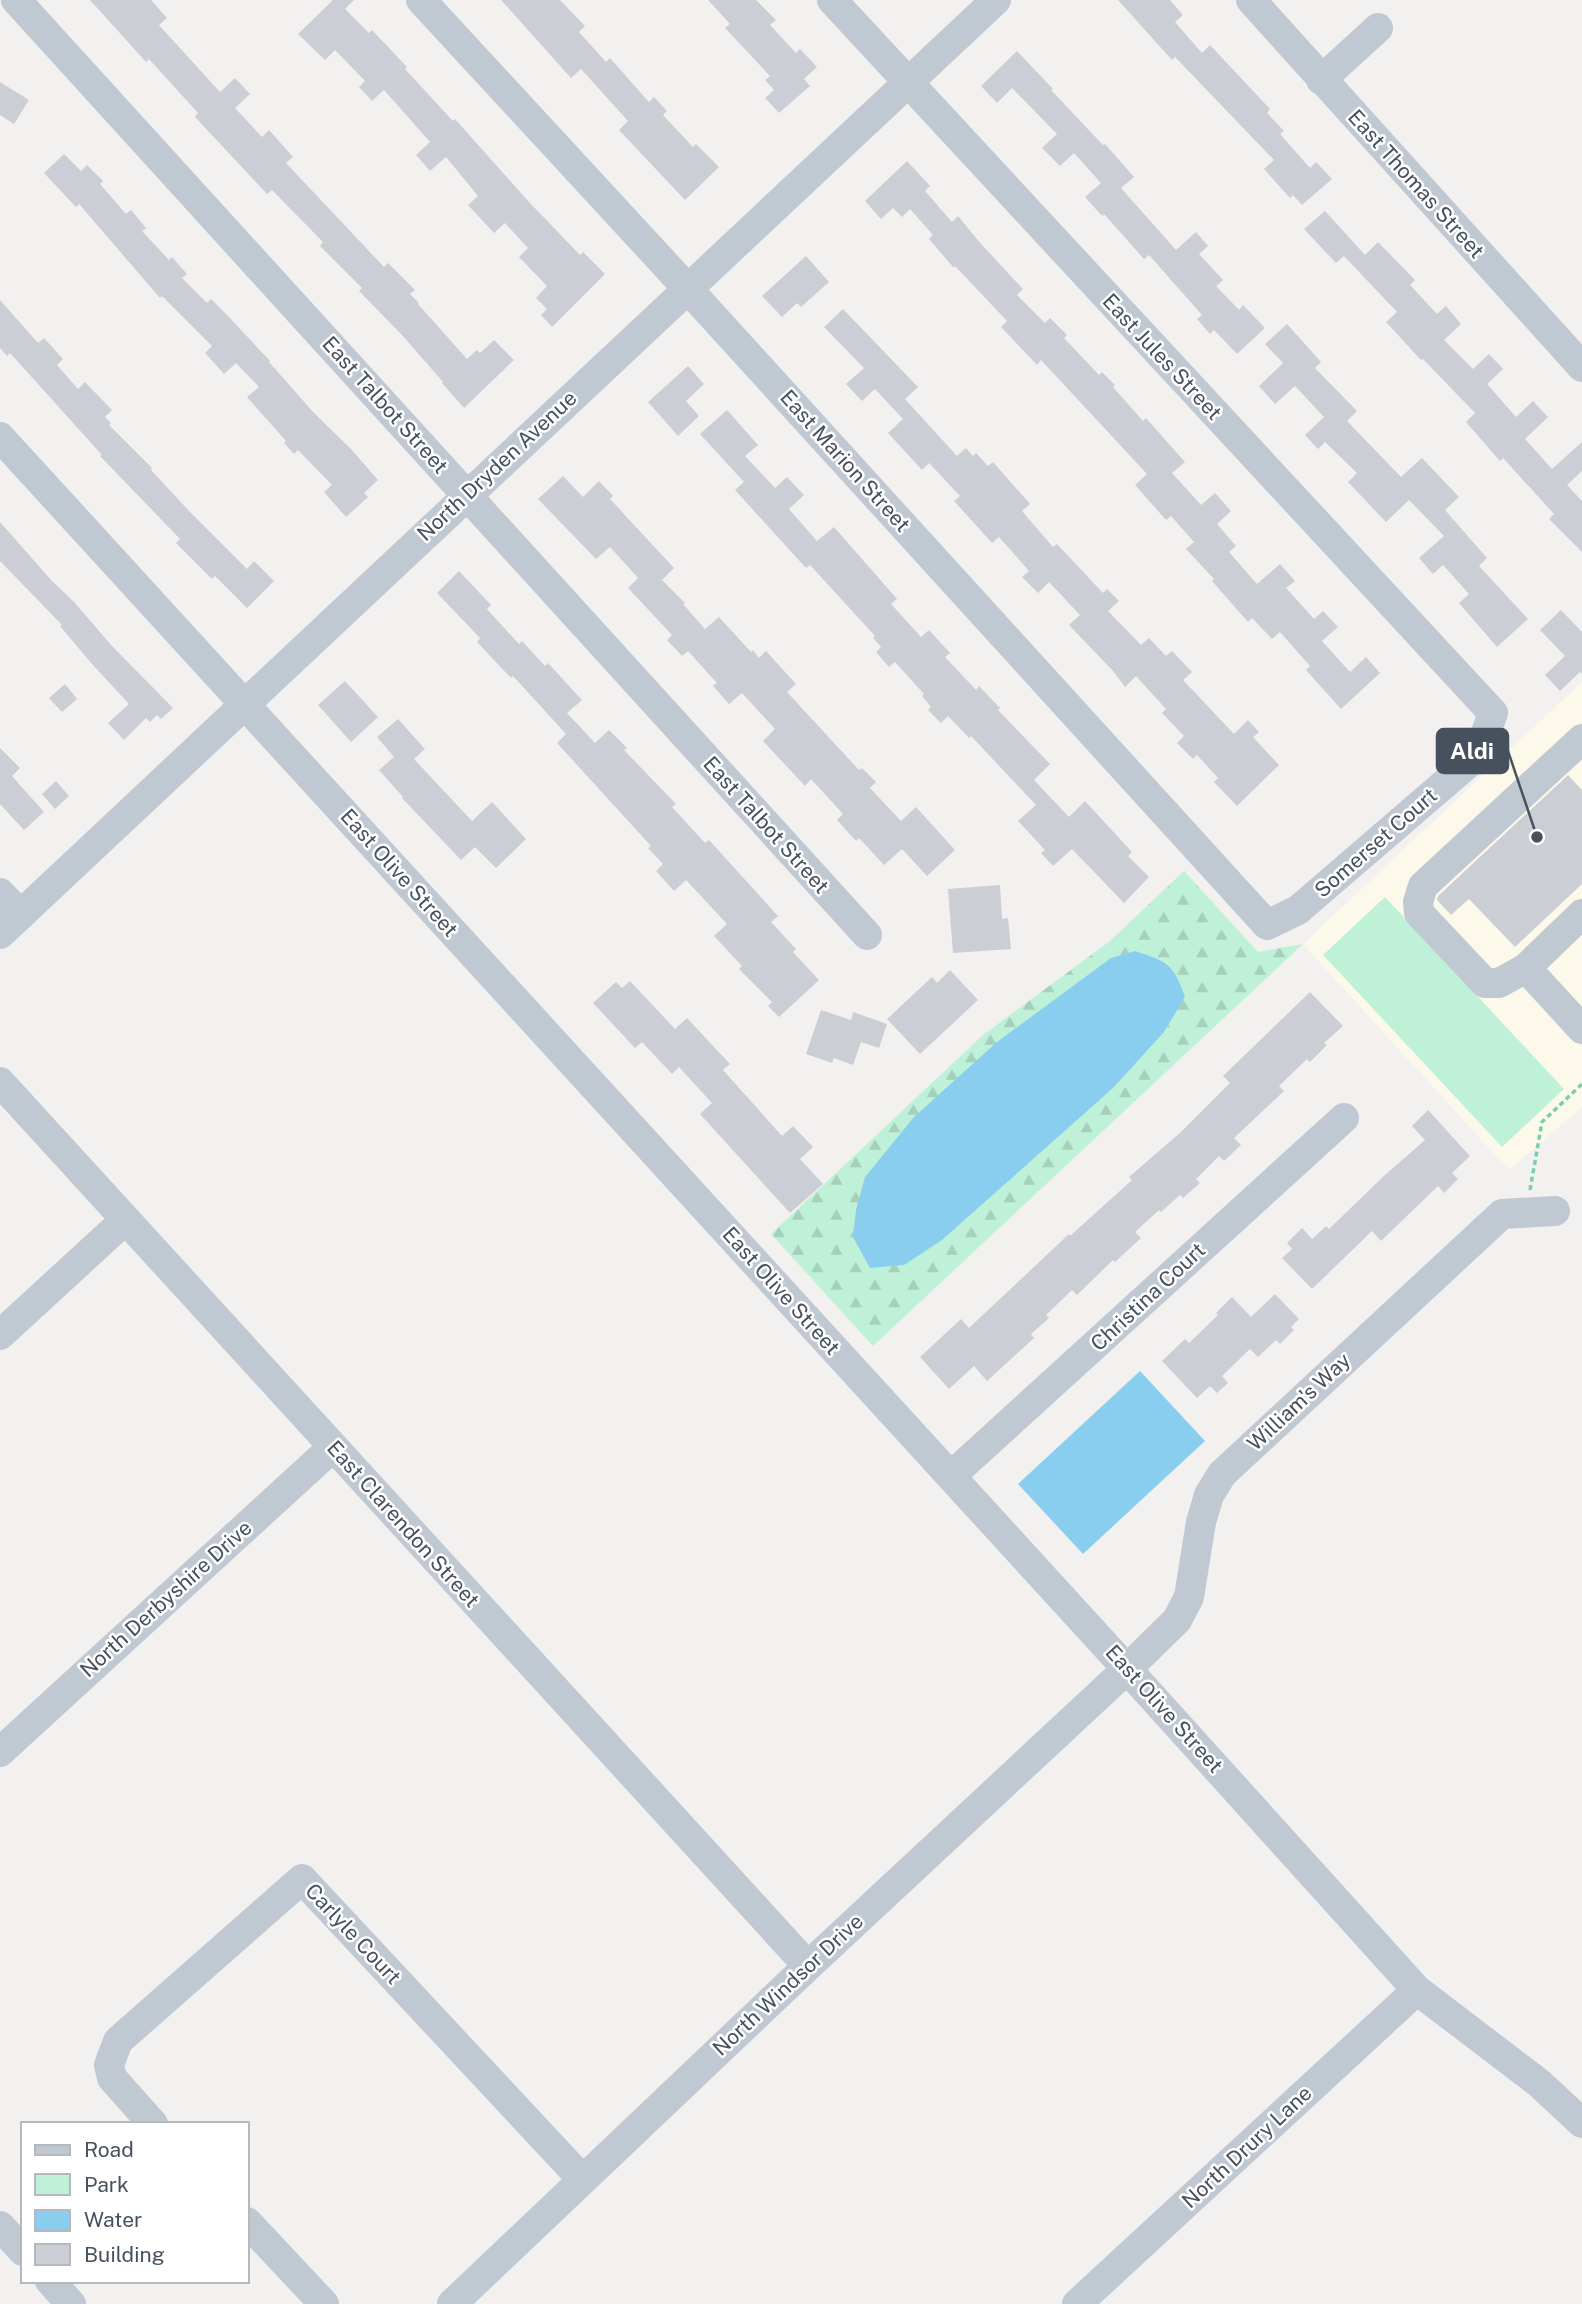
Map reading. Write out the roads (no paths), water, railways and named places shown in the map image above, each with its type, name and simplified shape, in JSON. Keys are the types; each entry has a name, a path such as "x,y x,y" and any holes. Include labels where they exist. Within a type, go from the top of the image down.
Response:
{"street":[{"name":"East Talbot Street","path":"16,0 867,935"},
{"name":"East Marion Street","path":"421,0 1267,925"},
{"name":"East Jules Street","path":"832,0 1493,713"},
{"name":"North Dryden Avenue","path":"10,925 996,0"},
{"name":"East Thomas Street","path":"1251,0 1582,367"},
{"path":"1321,80 1378,28"},
{"name":"East Olive Street","path":"0,437 1418,1990 1538,2083 1582,2123"},
{"name":"Somerset Court","path":"1267,925 1298,910 1478,755 1493,713"},
{"path":"1582,740 1423,886 1418,902 1419,913 1485,983 1499,984 1526,968 1582,914"},
{"path":"0,892 10,925"},
{"path":"1526,968 1582,1029"},
{"name":"East Clarendon Street","path":"0,1082 807,1966"},
{"name":"Christina Court","path":"951,1476 1344,1118"},
{"name":"William's Way","path":"1127,1669 1177,1620 1189,1597 1201,1522 1209,1495 1222,1474 1502,1214 1541,1212"},
{"path":"0,1335 125,1220"},
{"name":"North Derbyshire Drive","path":"0,1752 333,1447"},
{"name":"North Windsor Drive","path":"452,2304 807,1966 1127,1669"},
{"name":"Carlyle Court","path":"151,2122 112,2078 109,2065 118,2041 302,1879 582,2179"},
{"name":"North Drury Lane","path":"1077,2304 1418,1990"},
{"path":"248,2223 324,2304"},
{"path":"0,2226 21,2249"},
{"path":"52,2283 71,2304"}],"water":[{"path":"1135,951 1168,965 1177,977 1185,997 1164,1032 1113,1088 942,1240 904,1265 870,1268 853,1237 856,1210 865,1177 914,1117 997,1042 1111,958"},
{"path":"1140,1371 1205,1441 1083,1554 1018,1484"}],"place":[{"name":"Aldi","path":"1537,837"}]}
